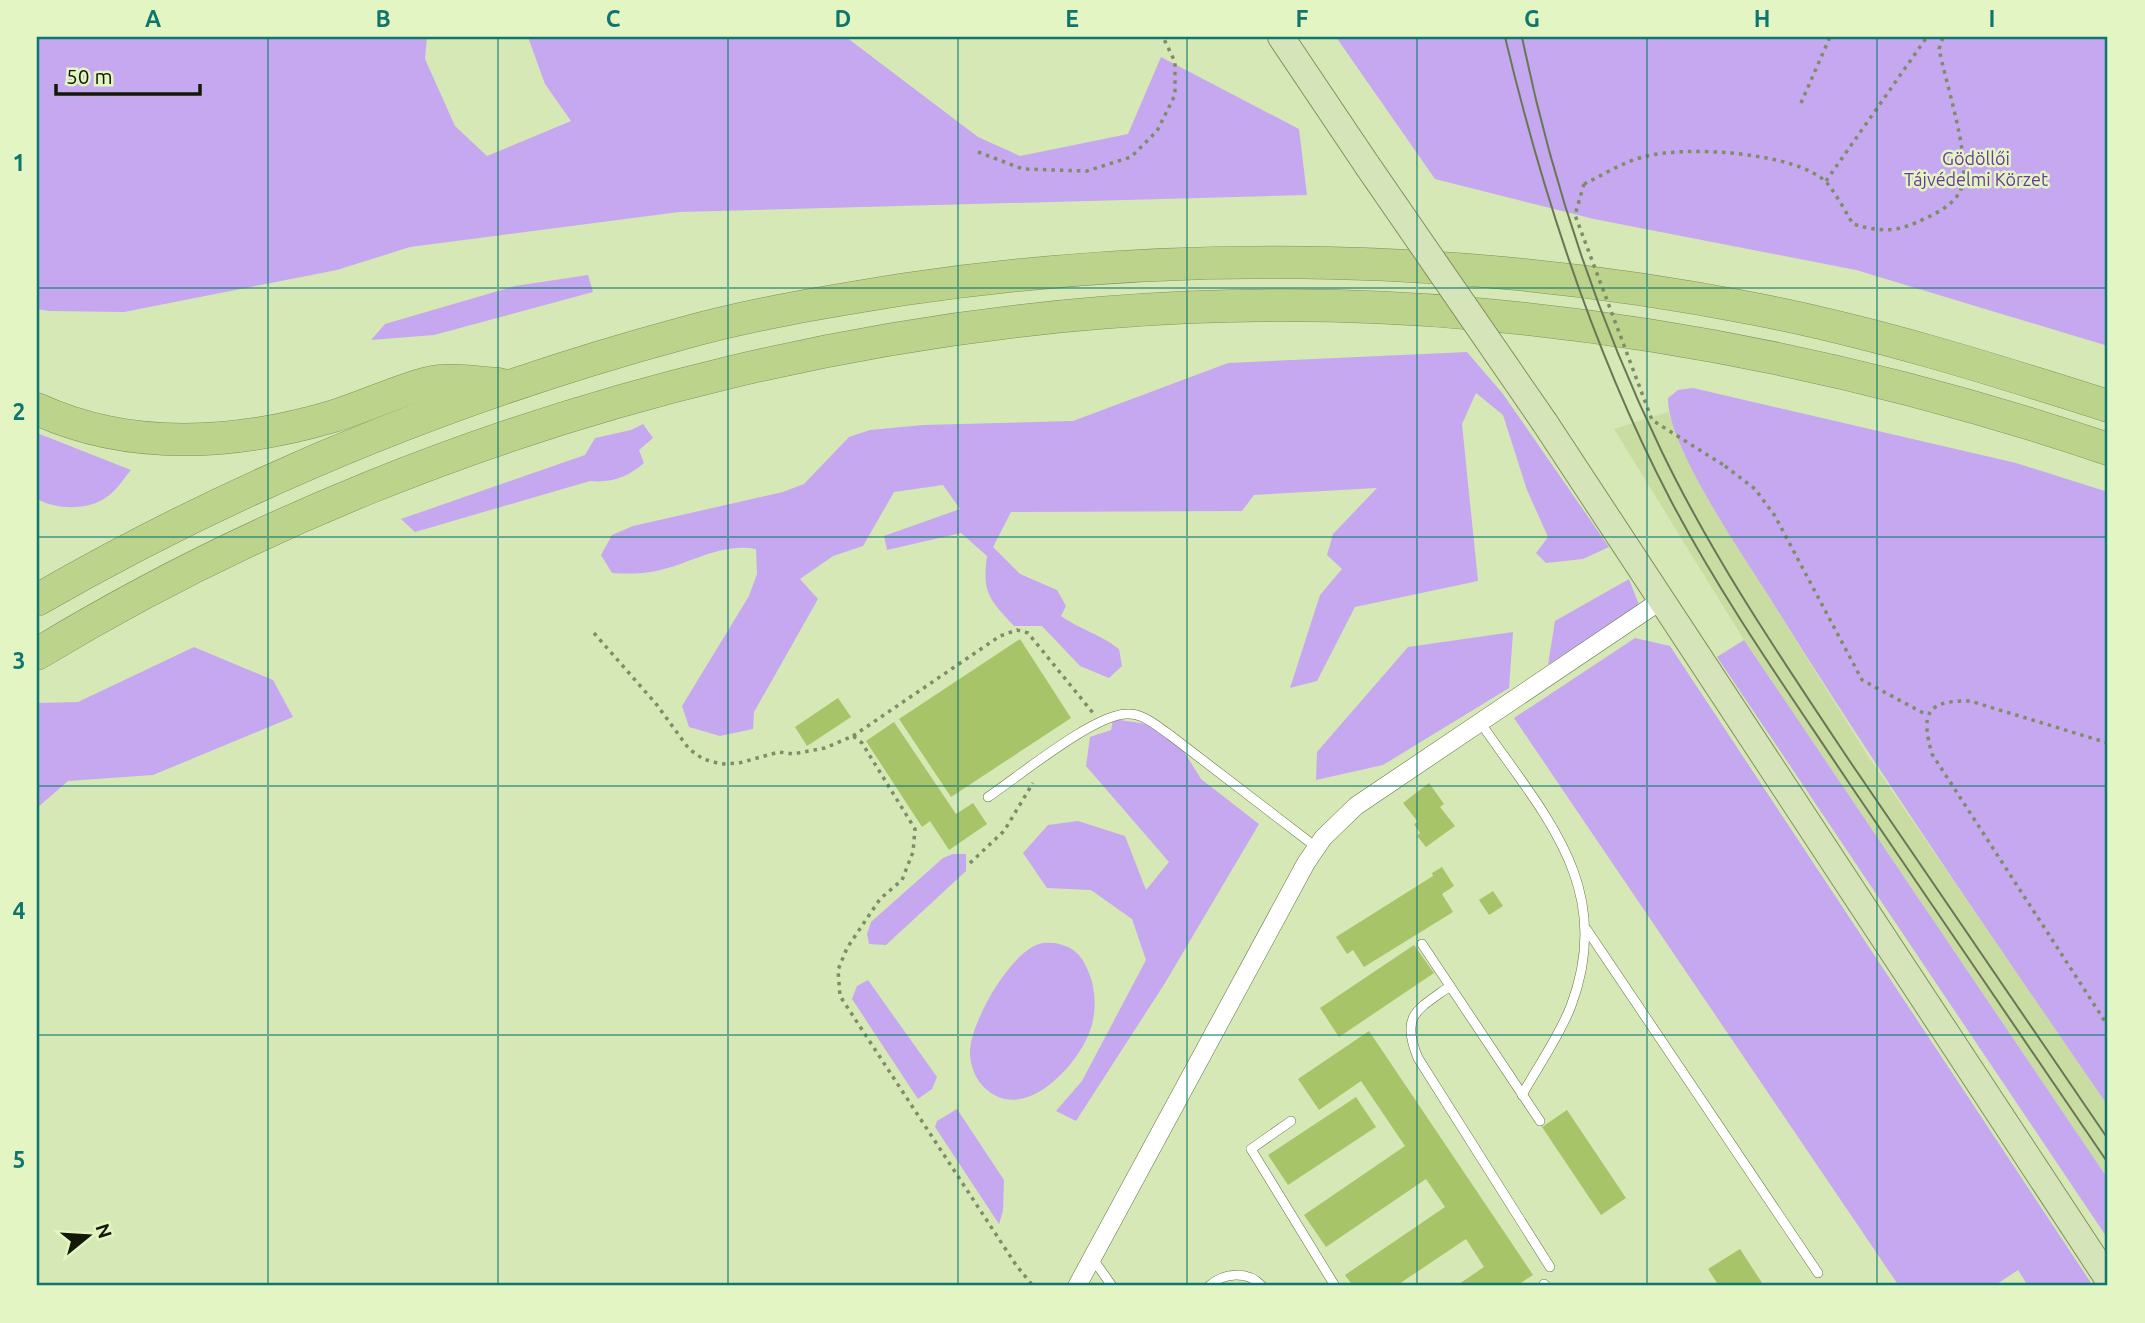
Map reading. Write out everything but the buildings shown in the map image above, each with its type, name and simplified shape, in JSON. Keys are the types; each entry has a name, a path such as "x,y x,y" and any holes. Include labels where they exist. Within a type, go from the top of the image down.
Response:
{"highway":[{"path":"37,600 127,548 252,487 511,384 687,332 854,297 1023,275 1131,266 1299,260 1542,277 1745,307 1977,364 2108,406"},
{"path":"37,654 148,589 271,529 359,491 528,429 699,379 785,359 988,326 1143,310 1325,307 1469,313 1561,323 1763,355 1955,400 2108,449"},
{"path":"37,409 65,421 119,435 153,439 217,439 333,417 439,381 511,384"}],"main road":[{"path":"1280,37 1663,599 2108,1279"}],"street":[{"path":"1077,1286 1316,847 1356,806 1479,720 1663,599"}],"lane":[{"path":"988,797 1099,721 1119,715 1138,715 1170,734 1316,847"},
{"path":"1479,720 1557,835 1583,897 1587,930 1570,1006 1522,1095"},
{"path":"1587,930 1818,1273"},
{"path":"1422,944 1540,1121"},
{"path":"1450,986 1417,1009 1409,1027 1410,1039 1418,1058 1550,1266"},
{"path":"1291,1121 1251,1149 1335,1286"},
{"path":"1093,1259 1112,1286"},
{"path":"1209,1286 1220,1278 1236,1275 1251,1278 1262,1286"}],"path":[{"path":"978,152 1023,169 1087,171 1131,156 1157,131 1175,95 1175,62 1163,37"},
{"path":"1801,103 1830,37"},
{"path":"1826,182 1927,37"},
{"path":"1927,715 1862,680 1775,516 1755,489 1725,466 1652,420 1576,215 1584,184 1643,156 1708,150 1787,164 1826,182 1853,225 1872,230 1900,231 1951,204 1963,184 1962,157 1939,49 1943,37"},
{"path":"594,633 657,705 689,749 703,759 721,764 739,763 779,752 793,754 825,748 853,736 1000,636 1017,630 1028,633 1096,717"},
{"path":"2108,743 1970,701 1951,700 1927,715 1924,727 1932,754 2108,1026"},
{"path":"853,736 862,743 915,829 913,852 902,880 880,899 847,948 838,970 840,996 1008,1254 1033,1286"},
{"path":"970,863 1004,831 1029,794 1040,761"}],"shaded area":[{"path":"1668,412 1691,466 1723,523 1868,756 2108,1106 2108,1179 1744,640 1614,429"}],"green space":[{"path":"37,37 427,37 425,59 455,126 487,156 571,121 545,84 528,37 846,37 978,137 1020,156 1128,134 1161,57 1299,129 1307,195 679,212 410,247 337,270 124,312 49,311 37,309"},
{"name":"Gödöllői Tájvédelmi Körzet","path":"1336,37 2108,37 2108,346 1856,270 1594,219 1435,179"},
{"path":"588,275 593,292 434,335 371,340 385,324 515,286"},
{"path":"1467,352 1503,394 1609,547 1583,559 1546,563 1536,553 1548,537 1527,490 1503,415 1476,393 1462,424 1478,581 1355,607 1317,681 1290,688 1320,595 1342,569 1327,555 1333,534 1377,488 1254,495 1242,511 1011,512 993,547 1020,574 1057,590 1066,606 1061,616 1119,649 1122,666 1109,678 1080,666 1042,626 1014,626 989,595 986,579 987,556 961,533 887,550 884,536 960,509 943,485 894,492 863,546 833,556 800,579 818,599 754,712 753,729 720,736 689,727 682,706 749,596 757,574 756,549 730,548 669,568 634,574 612,573 601,555 612,535 633,526 783,492 804,484 849,437 870,430 923,425 1073,421 1228,363"},
{"path":"1693,388 2016,463 2108,492 2108,1106 1892,789 1724,526 1692,470 1671,418 1668,398 1678,390"},
{"path":"643,424 653,438 639,450 644,463 619,478 590,481 415,532 401,519 585,455 595,438 631,430"},
{"path":"37,433 131,470 111,493 100,501 73,507 45,503 37,499"},
{"path":"1629,579 1639,605 1548,665 1555,621"},
{"path":"1513,632 1509,688 1383,765 1316,780 1317,752 1408,647"},
{"path":"1635,638 1670,646 2093,1286 2028,1286 2018,1270 1994,1286 1899,1286 1514,718"},
{"path":"1744,640 2108,1179 2108,1239 1717,657"},
{"path":"194,647 273,680 293,717 153,775 68,781 37,808 37,703 78,702"},
{"path":"1113,719 1147,724 1183,750 1201,779 1259,824 1165,983 1076,1121 1056,1111 1082,1081 1146,960 1132,919 1091,890 1047,888 1023,853 1048,825 1078,821 1125,836 1146,890 1169,862 1086,766 1090,737 1111,730"},
{"path":"953,854 966,854 966,871 886,945 869,944 867,934 871,922 943,858"},
{"path":"1055,943 1077,953 1089,973 1095,1006 1090,1032 1069,1065 1045,1088 1016,1100 1001,1098 983,1086 972,1068 970,1052 977,1024 994,990 1016,961 1039,944"},
{"path":"868,980 937,1077 932,1089 918,1099 852,999 857,986"},
{"path":"957,1109 1004,1180 1003,1211 999,1224 935,1127 937,1121"}],"tram line":[{"path":"1505,37 1536,156 1573,273 1618,388 1670,499 1711,572 1779,678 2108,1163"},
{"path":"1522,37 1562,196 1597,299 1638,400 1703,531 1800,687 2108,1139"}]}
